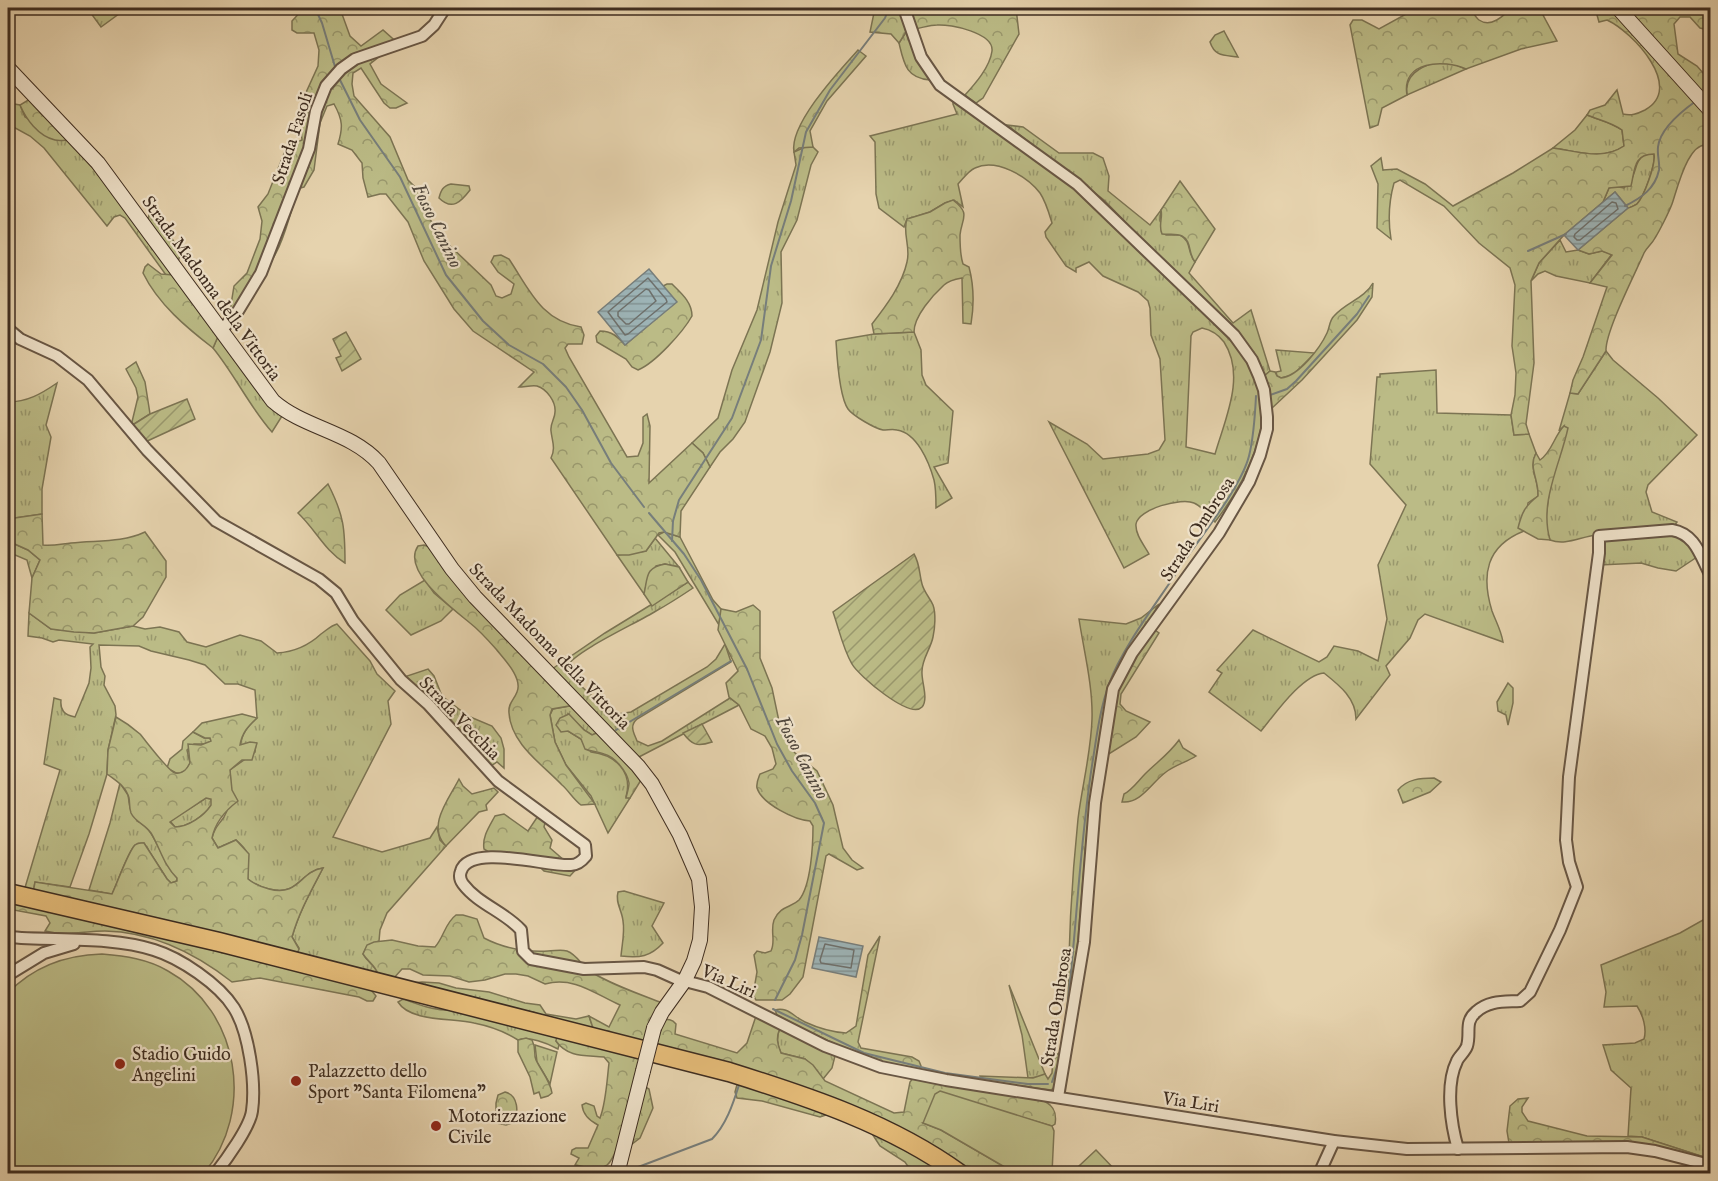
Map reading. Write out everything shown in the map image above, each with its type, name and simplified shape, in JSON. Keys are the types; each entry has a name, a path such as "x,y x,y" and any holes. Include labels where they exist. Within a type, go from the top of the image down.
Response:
{"highway":[{"path":"8,893 230,945 729,1072 791,1091 838,1109 913,1144 960,1173"}],"street":[{"name":"Strada Fasoli","path":"221,331 238,310 261,273 307,156 316,111 327,86 349,62 422,36 434,25 446,8"},
{"name":"Strada Ombrosa","path":"904,8 921,57 940,85 1077,184 1234,335 1252,360 1264,390 1267,429 1249,482 1218,533 1132,653 1113,689 1095,803 1084,942 1058,1097"},
{"path":"1618,8 1710,110"},
{"name":"Strada Madonna della Vittoria","path":"8,68 98,163 273,401 284,411 340,435 369,453 470,590 623,748 652,784 680,835 699,879 702,907 700,940 685,980 662,1012 654,1029 617,1173"},
{"name":"Strada Vecchia","path":"8,329 20,339 57,356 88,380 147,450 216,521 319,579 336,593 353,621 401,680 428,704 498,781 585,845 586,856 577,864 564,865 499,857 471,860 462,868 460,874 463,885 521,930 526,955 531,959 584,969 644,967 685,980"},
{"path":"1458,1149 1450,1109 1451,1085 1456,1062 1466,1048 1469,1021 1480,1009 1498,1001 1520,1001 1530,992 1560,930 1577,887 1569,862 1566,840 1569,777 1599,553 1599,536 1672,530 1683,532 1692,539 1710,574"},
{"path":"8,937 133,945 170,955 209,982 234,1008 247,1042 252,1072 252,1112 232,1152 216,1173"},
{"path":"8,975 44,953 83,941"},
{"name":"Via Liri","path":"685,980 708,987 825,1046 881,1066 946,1080 1334,1141 1407,1149 1627,1147 1655,1151 1710,1165"},
{"path":"1318,1173 1334,1141"}],"green space":[{"path":"96,8 127,8 101,27 90,12"},
{"path":"304,8 338,8 350,36 361,46 383,30 401,46 384,53 370,64 381,84 407,103 390,108 384,103 361,68 353,73 354,96 390,137 408,180 417,189 426,214 447,243 491,285 496,296 502,298 511,294 514,284 498,272 491,262 494,256 501,255 509,259 530,292 546,311 567,324 581,327 584,335 582,344 568,344 565,348 627,457 638,456 643,443 643,417 647,414 650,426 649,483 692,443 703,453 710,467 681,511 680,537 664,532 659,533 646,551 617,555 551,458 553,448 551,428 555,412 550,396 537,386 519,387 534,372 473,331 454,309 424,261 408,222 386,194 368,197 362,163 352,150 338,144 341,124 334,104 327,106 320,123 314,170 304,187 300,188 276,253 260,278 229,317 234,286 247,273 260,239 262,221 258,207 268,194 287,146 302,140 299,108 318,66 319,50 314,33 297,33 292,30 292,21"},
{"path":"875,8 900,8 906,32 899,43 891,34 870,32"},
{"path":"908,8 1016,8 1019,34 983,98 976,103 965,95 982,75 991,57 991,45 986,39 971,31 952,26 934,25 914,29"},
{"path":"1417,8 1470,8 1479,20 1488,23 1501,17 1510,8 1555,8 1543,15 1557,41 1521,49 1466,69 1447,64 1436,64 1417,69 1407,84 1407,95 1382,108 1378,125 1370,128 1350,25 1353,20 1362,20 1379,29"},
{"path":"1595,8 1615,8 1710,117 1710,146 1703,145 1696,149 1685,166 1667,216 1644,253 1621,303 1610,331 1606,351 1578,394 1570,393 1573,380 1607,287 1590,283 1612,255 1602,251 1589,254 1578,250 1628,208 1637,204 1649,180 1654,154 1642,157 1636,164 1631,186 1609,188 1603,202 1564,235 1539,263 1531,281 1534,363 1526,424 1529,434 1514,435 1511,415 1516,373 1512,346 1515,285 1510,268 1479,243 1444,206 1400,180 1394,183 1391,197 1389,218 1391,239 1377,228 1378,184 1371,166 1381,158 1383,170 1397,169 1425,184 1453,206 1553,148 1598,154 1616,151 1624,146 1622,130 1587,115 1590,110 1605,105 1617,90 1623,114 1634,114 1645,110 1656,100 1660,88 1651,61 1641,48 1618,26 1607,20 1599,22"},
{"path":"1623,8 1699,8 1707,15 1710,20 1708,30 1700,28 1690,17 1680,17 1674,24 1678,54 1697,66 1710,81 1710,104"},
{"path":"1224,31 1238,57 1217,53 1212,47 1210,42 1215,35"},
{"path":"906,32 916,57 930,80 922,79 907,69 899,43"},
{"path":"858,50 866,56 827,101 810,131 813,147 799,148 794,152 799,127 807,113"},
{"path":"1436,62 1454,64 1466,69 1407,95 1408,82 1414,73"},
{"path":"953,96 1077,185 1235,345 1255,371 1261,390 1263,410 1260,430 1247,470 1226,506 1215,522 1206,511 1194,503 1171,503 1152,509 1144,514 1136,524 1140,539 1149,554 1124,568 1049,422 1087,444 1103,459 1148,454 1159,450 1165,440 1160,359 1151,335 1148,301 1138,292 1103,276 1089,262 1076,268 1076,272 1066,266 1046,237 1045,232 1052,223 1040,193 1011,170 992,165 972,169 958,184 963,207 954,200 945,203 930,212 907,219 904,227 879,208 876,194 875,142 870,136 957,114","holes":["1202,328 1224,342 1233,369 1232,398 1215,454 1186,447 1191,336 1193,332"]},
{"path":"30,99 70,140 49,138 33,126 20,105"},
{"path":"8,103 20,105 25,117 70,140 115,195 174,275 166,275 125,218 120,215 114,217 107,226 44,148 30,136 8,124"},
{"path":"1587,115 1622,130 1624,146 1616,151 1598,154 1553,148 1575,130"},
{"path":"1007,125 1023,127 1059,153 1093,153 1103,158 1109,176 1108,191 1150,225 1161,210 1160,221 1166,235 1180,235 1188,244 1195,262 1189,273 1233,323 1251,310 1270,371 1263,377 1198,297 1104,200"},
{"path":"805,147 813,147 818,152 811,165 797,220 781,252 782,303 770,352 745,422 710,467 703,453 692,443 718,418 732,370 757,310 778,222 796,165 794,152"},
{"path":"1645,154 1654,154 1654,159 1646,187 1637,204 1628,208 1615,192 1603,202 1609,188 1613,186 1624,188 1632,177 1638,161"},
{"path":"1180,181 1215,229 1195,262 1185,238 1162,234 1161,231 1161,210"},
{"path":"451,184 469,186 470,190 460,201 448,204 439,198 443,189"},
{"path":"953,200 964,212 960,249 963,264 969,267 972,281 971,324 963,323 962,278 948,282 935,294 917,319 914,332 874,334 872,324 893,295 905,271 908,256 905,229 907,219 930,212"},
{"path":"149,215 163,227 175,243 180,255 178,262 148,221"},
{"path":"1560,240 1566,252 1578,250 1589,254 1602,251 1612,254 1590,283 1556,276 1545,271 1531,281 1539,263"},
{"path":"148,264 161,274 174,275 219,334 213,348 183,324 157,295 143,273"},
{"path":"1373,283 1372,297 1357,320 1302,380 1271,409 1263,377 1270,371 1275,372 1281,378 1302,367 1319,346 1334,316 1365,293"},
{"path":"672,284 685,298 692,311 692,316 675,338 652,361 638,370 632,367 626,359 597,342 596,336 600,331 604,331 620,339 625,345 676,302 663,286"},
{"path":"346,332 361,359 342,371 336,358 341,356 333,339"},
{"path":"914,332 921,350 922,375 926,385 953,411 948,463 934,467 952,498 936,508 934,480 929,465 916,442 904,432 880,429 851,412 842,395 839,376 836,341 874,334"},
{"path":"219,334 282,416 272,432 213,348"},
{"path":"1276,350 1315,353 1293,375 1281,378 1276,372 1281,371"},
{"path":"1606,351 1613,360 1697,435 1648,485 1646,492 1652,512 1677,522 1672,529 1700,555 1676,571 1641,563 1600,565 1598,535 1556,542 1550,540 1545,525 1549,494 1564,426 1559,431 1570,393 1578,394"},
{"path":"136,362 145,382 150,414 131,426 138,397 126,369"},
{"path":"1436,370 1437,413 1511,415 1514,435 1529,434 1536,453 1533,469 1538,496 1528,503 1524,531 1511,537 1494,553 1487,574 1492,611 1503,642 1425,614 1418,620 1410,638 1386,666 1390,675 1356,719 1350,698 1324,673 1316,675 1298,688 1261,731 1209,692 1222,673 1217,670 1253,630 1319,662 1327,657 1334,646 1358,651 1378,661 1387,619 1378,565 1406,505 1370,464 1377,377 1380,377 1380,374"},
{"path":"57,383 46,425 51,437 42,489 42,514 8,519 8,402 34,397"},
{"path":"187,399 195,419 143,443 131,426 150,414"},
{"path":"1564,426 1568,428 1552,484 1547,512 1550,540 1538,539 1518,528 1525,510 1538,496 1533,469 1534,458 1536,453 1540,460 1544,457"},
{"path":"328,484 342,522 345,563 331,552 298,513"},
{"path":"42,514 43,545 118,540 145,532 166,561 166,577 143,617 133,626 94,633 74,632 51,629 29,613 32,578 40,560 28,550 8,541 8,519"},
{"path":"664,532 680,537 713,600 721,609 719,625 675,552 658,535"},
{"path":"655,538 679,567 665,564 656,566 647,582 644,594 617,555 646,551"},
{"path":"8,541 28,550 40,560 32,578 27,560 8,552"},
{"path":"424,545 432,548 575,705 552,709 550,715 555,742 566,765 595,804 581,805 521,744 511,724 509,713 509,707 518,687 515,675 508,663 487,639 431,589 422,578 415,556 418,546"},
{"path":"914,554 923,587 933,605 935,616 933,637 922,667 924,704 916,709 896,702 856,670 846,652 833,612"},
{"path":"665,564 679,567 688,582 652,606 644,594 648,574 654,568"},
{"path":"425,580 434,593 453,609 441,621 411,635 386,610 400,595"},
{"path":"688,582 693,588 582,652 567,666 570,676 602,705 618,714 631,712 707,667 716,659 725,644 731,662 637,719 633,724 633,730 637,741 648,746 662,741 730,698 739,705 637,758 552,669"},
{"path":"1159,604 1110,689 1103,717 1087,830 1075,976 1068,1020 1073,869 1092,719 1090,682 1079,619 1126,624 1141,618"},
{"path":"753,605 760,611 760,658 772,688 780,726 795,753 817,771 833,805 843,848 852,860 863,868 857,870 829,854 826,856 803,977 790,994 782,1000 756,1000 753,995 757,972 754,955 757,951 765,953 771,951 774,920 783,909 796,903 803,894 810,865 813,826 810,821 796,818 780,810 760,794 757,781 760,774 773,769 776,764 772,748 765,736 751,729 739,705 729,697 726,683 738,671 718,630 721,609 736,612"},
{"path":"29,613 51,629 94,633 133,626 145,629 160,627 179,632 187,642 206,647 240,635 261,641 277,653 300,648 337,624 370,661 377,674 395,691 388,701 391,724 333,837 382,852 430,838 437,827 440,840 446,846 387,913 380,930 379,941 367,946 363,954 378,974 296,956 299,948 292,937 302,910 323,868 315,870 287,890 266,888 248,879 248,858 242,845 236,840 218,848 212,838 224,817 230,800 230,770 255,752 256,743 240,746 246,730 257,718 255,690 238,684 225,684 205,665 139,646 99,645 101,667 105,676 104,685 115,706 116,715 108,750 107,774 70,887 35,882 33,893 24,891 60,770 44,764 54,698 61,700 61,707 65,713 75,717 89,683 90,647 93,644 59,640 53,642 28,636"},
{"path":"1152,628 1159,633 1121,694 1120,704 1126,711 1150,722 1136,737 1104,757 1114,690"},
{"path":"428,669 434,676 442,696 468,716 492,726 501,738 504,749 504,768 497,762 488,768 404,677"},
{"path":"1508,683 1513,688 1513,703 1508,725 1506,715 1498,711 1497,702"},
{"path":"575,705 597,733 592,735 584,730 568,714 568,731 581,739 591,752 615,761 625,773 627,780 626,797 630,798 608,833 591,796 566,765 555,742 550,715 553,709"},
{"path":"242,714 257,718 246,730 240,745 250,742 257,743 252,760 242,760 230,770 232,790 238,801 218,822 212,838 218,848 236,840 249,854 248,879 258,886 279,891 293,887 315,870 323,868 302,910 292,937 299,949 296,956 33,893 35,882 112,894 129,854 135,845 140,843 144,843 167,879 171,883 177,881 151,833 131,813 126,790 107,774 108,750 116,717 140,734 172,771 180,773 190,763 188,744 201,745 211,741 210,738 193,732 202,723","holes":["206,798 211,799 208,809 190,823 175,827 170,822"]},
{"path":"569,714 592,735 597,733 599,728 641,780 630,798 626,798 628,778 616,761 601,753 585,749 581,739 568,731 561,732 556,725 560,718"},
{"path":"702,724 712,742 695,744 683,733"},
{"path":"193,732 204,738 210,738 211,741 208,744 194,744 187,750 190,763 186,770 176,773 167,768 170,759 182,749 183,741"},
{"path":"1179,740 1183,748 1196,756 1166,772 1135,800 1122,802 1124,794"},
{"path":"1434,778 1441,782 1430,792 1403,803 1398,790 1402,786 1414,780"},
{"path":"459,779 472,794 494,788 498,792 486,805 487,810 479,812 446,846 440,838 439,821 441,812"},
{"path":"120,783 128,795 130,808 137,821 149,831 177,881 171,883 167,879 144,843 140,843 135,845 129,854 112,894 89,890"},
{"path":"206,798 211,799 212,805 195,820 175,827 170,821"},
{"path":"540,813 546,819 544,827 552,840 550,848 572,867 581,864 570,876 544,871 536,863 501,860 484,849 485,836 495,816 504,814 528,831"},
{"path":"624,891 664,903 652,926 663,943 654,951 634,957 621,956 624,925 617,896 618,892"},
{"path":"8,898 283,964 371,990 376,996 373,1001 367,1001 359,997 260,978 232,982 188,953 140,935 105,931 67,933 45,931 50,923 46,916 8,909"},
{"path":"456,915 477,919 484,938 507,947 524,950 567,951 599,977 660,1002 644,1044 594,1031 589,1016 609,1027 620,1005 575,984 556,982 545,984 528,976 516,974 505,974 469,982 450,976 423,975 410,969 402,969 394,978 378,974 363,954 367,945 392,940 435,947 449,922"},
{"path":"1710,916 1710,1159 1642,1137 1628,1136 1631,1088 1611,1070 1603,1045 1635,1043 1644,1039 1645,1027 1637,1006 1604,1007 1606,992 1601,965 1680,933"},
{"path":"880,936 858,1042 861,1048 912,1057 919,1061 921,1066 918,1070 881,1061 845,1048 777,1015 775,1010 783,1009 810,1024 835,1032 846,1033 856,1026 868,955"},
{"name":"Stadio Guido Angelini","path":"102,954 144,961 168,971 192,989 211,1011 224,1036 232,1064 234,1093 230,1121 220,1148 204,1173 8,1173 8,993 28,976 51,964 76,957"},
{"path":"422,982 489,992 540,1005 546,1014 576,1019 589,1016 594,1031 411,983"},
{"path":"1009,985 1045,1074 1040,1077 1028,1078 1022,1035"},
{"path":"403,999 438,1009 460,1009 560,1035 556,1041 559,1045 558,1049 543,1042 518,1040 502,1031 480,1024 412,1013 398,1002"},
{"path":"756,1016 780,1028 778,1040 781,1053 805,1059 813,1065 825,1081 894,1113 904,1112 910,1082 914,1077 1044,1101 1054,1110 1055,1124 1052,1126 986,1107 923,1123 941,1130 1015,1173 966,1173 944,1158 653,1046 662,1020 668,1020 676,1024 675,1034 737,1053 747,1043"},
{"path":"780,1028 835,1056 832,1068 823,1079 805,1059 781,1053 777,1040"},
{"path":"557,1036 640,1058 623,1132 612,1158 603,1167 591,1168 575,1165 579,1158 571,1154 576,1148 588,1148 598,1125 587,1117 582,1105 586,1103 594,1106 600,1118 609,1063 604,1057 578,1055 566,1050 556,1041"},
{"path":"526,1038 532,1040 536,1060 549,1084 552,1093 548,1096 541,1098 539,1092 534,1094 530,1077 518,1052 518,1040"},
{"path":"1064,1043 1056,1087 1051,1090 981,1081 980,1076 1033,1078 1045,1074 1048,1079 1052,1073 1053,1057 1059,1053"},
{"path":"535,1045 557,1052 550,1084 537,1062"},
{"path":"738,1081 829,1114 820,1117 762,1101 737,1098 735,1092"},
{"path":"642,1085 649,1089 653,1108 640,1138 632,1144 628,1141"},
{"path":"940,1091 1052,1126 1054,1131 1052,1173 1015,1173 941,1130 923,1123 935,1094"},
{"path":"505,1092 515,1100 517,1110 515,1119 506,1125 496,1123 498,1095"},
{"path":"1528,1098 1522,1107 1522,1112 1528,1121 1587,1136 1642,1137 1710,1159 1710,1161 1630,1144 1509,1143 1507,1131 1510,1106 1518,1099"},
{"path":"869,1129 947,1173 911,1171 905,1162 880,1146"},
{"path":"1096,1150 1118,1173 1087,1173 1079,1166"}],"water":[{"path":"1615,192 1628,208 1578,250 1564,235"},
{"path":"649,269 677,302 625,345 598,312"},
{"path":"819,937 863,946 856,977 812,968"}],"waterway":[{"name":"Fosso Canino","path":"315,8 322,23 336,70"},
{"path":"672,541 673,521 679,500 732,418 761,340 771,266 791,201 806,132 830,90 885,18 889,8"},
{"name":"Fosso Canino","path":"339,78 360,120 400,177 446,275 483,321 509,345 543,364 566,387 582,410 611,463 644,507"},
{"path":"1625,206 1651,188 1659,170 1658,147 1663,134 1678,115 1696,101"},
{"path":"1528,251 1566,234"},
{"path":"1270,395 1287,389 1296,381 1357,314 1369,296"},
{"path":"1183,563 1230,496 1245,468 1252,441 1256,396"},
{"name":"Fosso Canino","path":"649,513 684,554 701,580 747,669 777,744 792,771 815,803 824,823 802,935 795,960 775,1000"},
{"path":"1066,1017 1084,824 1103,703 1122,656 1177,572"},
{"path":"616,730 731,661"},
{"path":"773,1009 864,1053 945,1073 1028,1084 1048,1084"},
{"path":"1052,1082 1058,1064"},
{"name":"Fosso Canino","path":"625,1172 712,1139 725,1121 739,1085"}],"place":[{"name":"Stadio Guido Angelini","path":"120,1064"},
{"name":"Palazzetto dello Sport \"Santa Filomena\"","path":"296,1081"},
{"name":"Motorizzazione Civile","path":"436,1126"}]}
